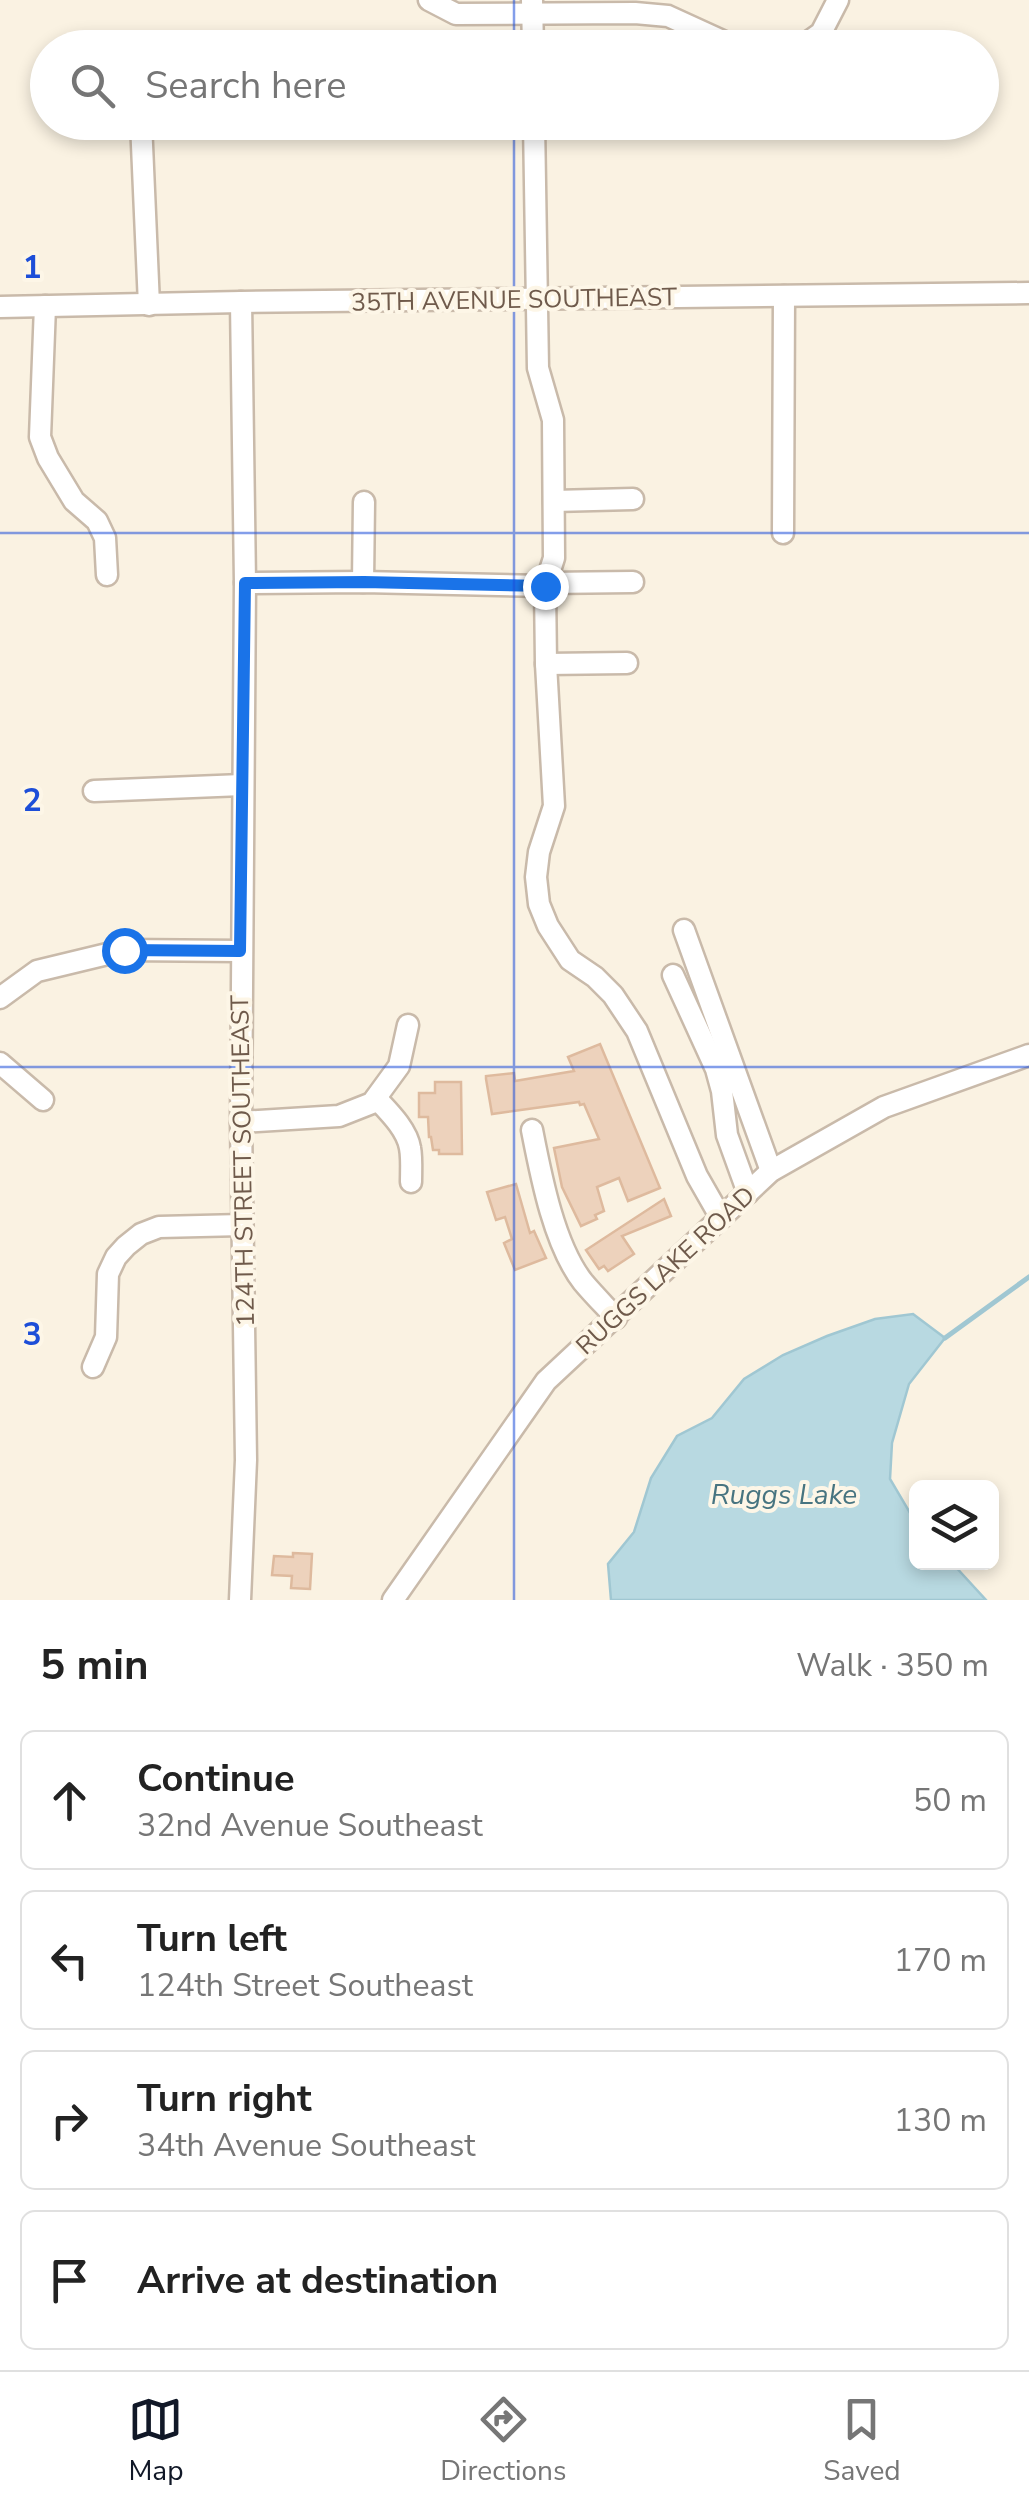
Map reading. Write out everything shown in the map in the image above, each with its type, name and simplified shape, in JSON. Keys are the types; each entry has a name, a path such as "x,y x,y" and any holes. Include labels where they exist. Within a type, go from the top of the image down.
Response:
{"street":[{"path":"429,0 456,14 532,6 668,16 699,30"},
{"path":"823,30 838,0"},
{"path":"142,140 149,305"},
{"path":"534,140 538,368 553,420 554,502 554,558 546,585 554,806 539,852 538,904 570,960 613,995 637,1032 697,1176 721,1218"},
{"name":"35TH AVENUE SOUTHEAST","path":"0,307 1029,293"},
{"path":"783,533 784,296"},
{"name":"124TH STREET SOUTHEAST","path":"240,1600 246,1460 240,1122 245,583 241,302"},
{"path":"45,306 40,437 74,501 97,521 106,538 107,575"},
{"path":"554,502 633,499"},
{"path":"364,502 364,582"},
{"path":"245,583 632,582"},
{"path":"546,664 627,663"},
{"path":"94,792 242,785"},
{"path":"684,930 771,1171"},
{"path":"0,998 36,971 124,950 240,951"},
{"path":"673,975 716,1070 727,1135 748,1193"},
{"path":"240,1122 340,1116 372,1103 399,1066 408,1025"},
{"name":"RUGGS LAKE ROAD","path":"393,1600 546,1381 771,1171 884,1107 1029,1055"},
{"path":"0,1063 42,1100"},
{"path":"376,1098 410,1148 410,1182"},
{"path":"532,1130 542,1182 566,1254 581,1280 616,1318"},
{"path":"93,1367 106,1337 108,1274 126,1246 141,1234 159,1228 242,1225"}],"water":[{"name":"Ruggs Lake","path":"913,1314 945,1338 909,1384 892,1443 890,1479 909,1511 909,1570 958,1570 986,1600 611,1600 608,1564 634,1532 651,1478 677,1436 712,1418 744,1379 783,1355 875,1319"}],"building":[{"path":"600,1044 660,1188 628,1201 619,1178 597,1187 604,1211 581,1226 562,1187 554,1148 599,1139 584,1104 492,1114 486,1076 514,1073 515,1081 574,1071 568,1057"},
{"path":"435,1082 461,1082 462,1154 439,1154 439,1150 433,1150 428,1117 419,1117 419,1093 435,1093"},
{"path":"516,1184 530,1233 534,1231 546,1258 515,1270 504,1243 512,1239 505,1217 496,1220 487,1192"},
{"path":"664,1199 671,1216 622,1236 634,1254 608,1271 604,1266 599,1269 586,1250"},
{"path":"293,1553 312,1554 310,1589 291,1588 292,1576 272,1575 274,1556 293,1557"}],"waterway":[{"path":"945,1338 1029,1277"}],"route":[{"path":"124,950 240,951 245,583 545,586"}]}
